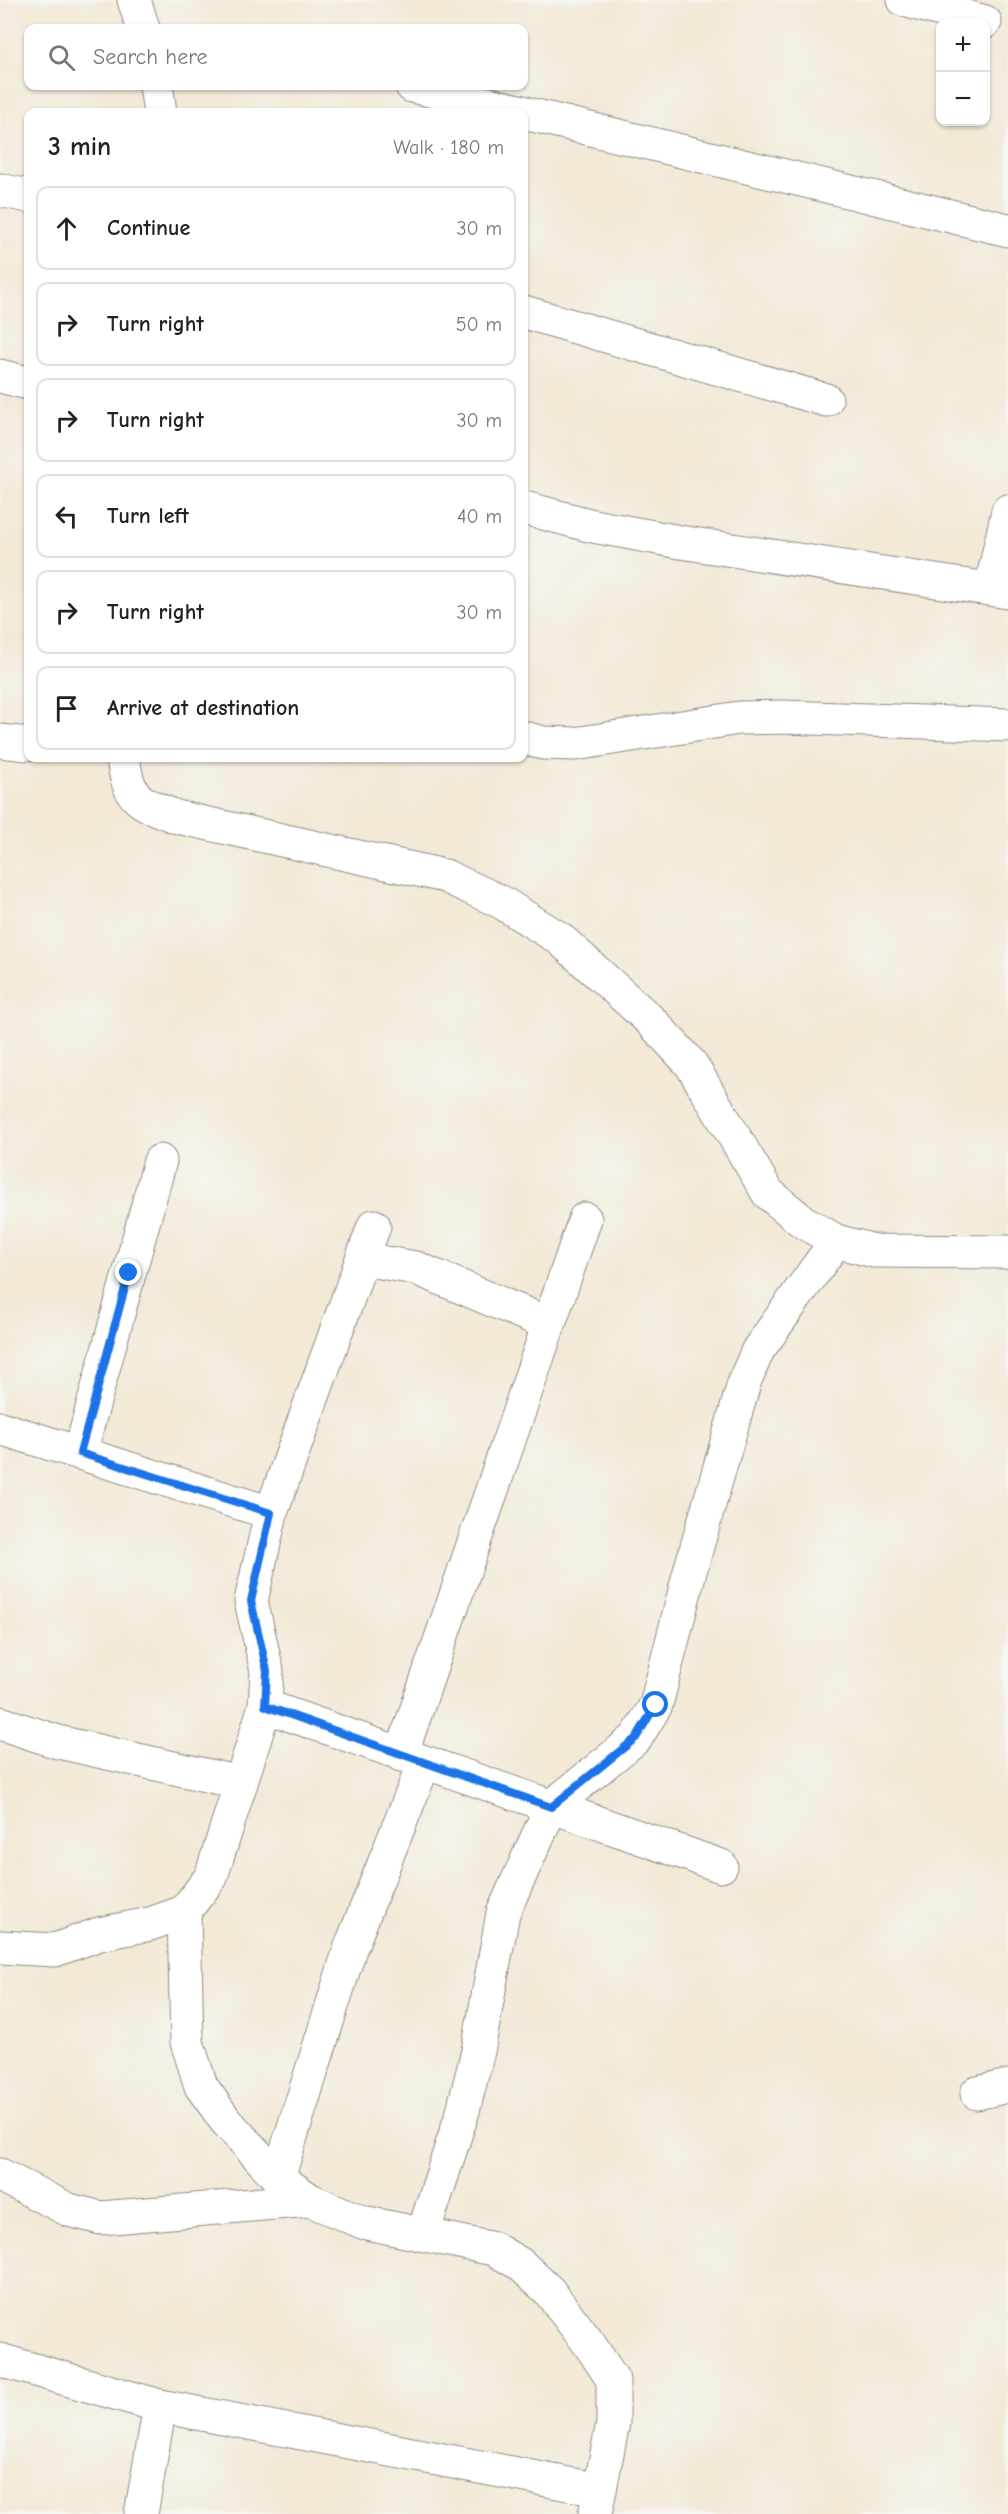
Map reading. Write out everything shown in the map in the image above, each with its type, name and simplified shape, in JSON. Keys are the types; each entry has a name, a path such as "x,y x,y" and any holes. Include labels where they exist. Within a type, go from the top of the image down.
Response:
{"street":[{"path":"134,0 142,24"},
{"path":"904,0 967,18"},
{"path":"990,24 1008,29"},
{"path":"157,90 159,108"},
{"path":"407,108 411,90"},
{"path":"428,90 502,108"},
{"path":"528,114 1008,230"},
{"path":"0,190 24,195"},
{"path":"528,313 826,400"},
{"path":"0,376 24,382"},
{"path":"528,509 593,526 680,542 999,590 1008,511"},
{"path":"528,739 576,744 705,722 750,717 1008,725"},
{"path":"0,741 24,744"},
{"path":"124,762 127,785 142,804 177,818 445,876 501,902 560,939 651,1021 691,1064 768,1193 802,1221 836,1241 874,1251 1008,1252"},
{"path":"80,1453 160,1161"},
{"path":"278,2178 549,1324 585,1219"},
{"path":"0,1947 55,1950 99,1934 150,1924 184,1912 211,1878 265,1706 267,1671 251,1601 271,1513 374,1226"},
{"path":"423,2234 463,2111 478,2050 503,1913 551,1807 636,1738 656,1705 690,1571 745,1380 758,1350 836,1241"},
{"path":"362,1259 416,1268 549,1324"},
{"path":"0,1428 271,1513"},
{"path":"265,1706 721,1866"},
{"path":"0,1723 58,1742 241,1783"},
{"path":"0,2360 160,2406 597,2502 613,2423 613,2380 549,2290 520,2264 494,2249 362,2222 310,2200 278,2178 226,2121 201,2086 187,2042 184,1912"},
{"path":"977,2093 1008,2086"},
{"path":"0,2175 69,2210 100,2218 310,2200"},
{"path":"141,2514 160,2406"}],"route":[{"path":"129,1273 80,1453 271,1513 251,1601 267,1671 265,1706 551,1807 636,1738 656,1705"}]}
